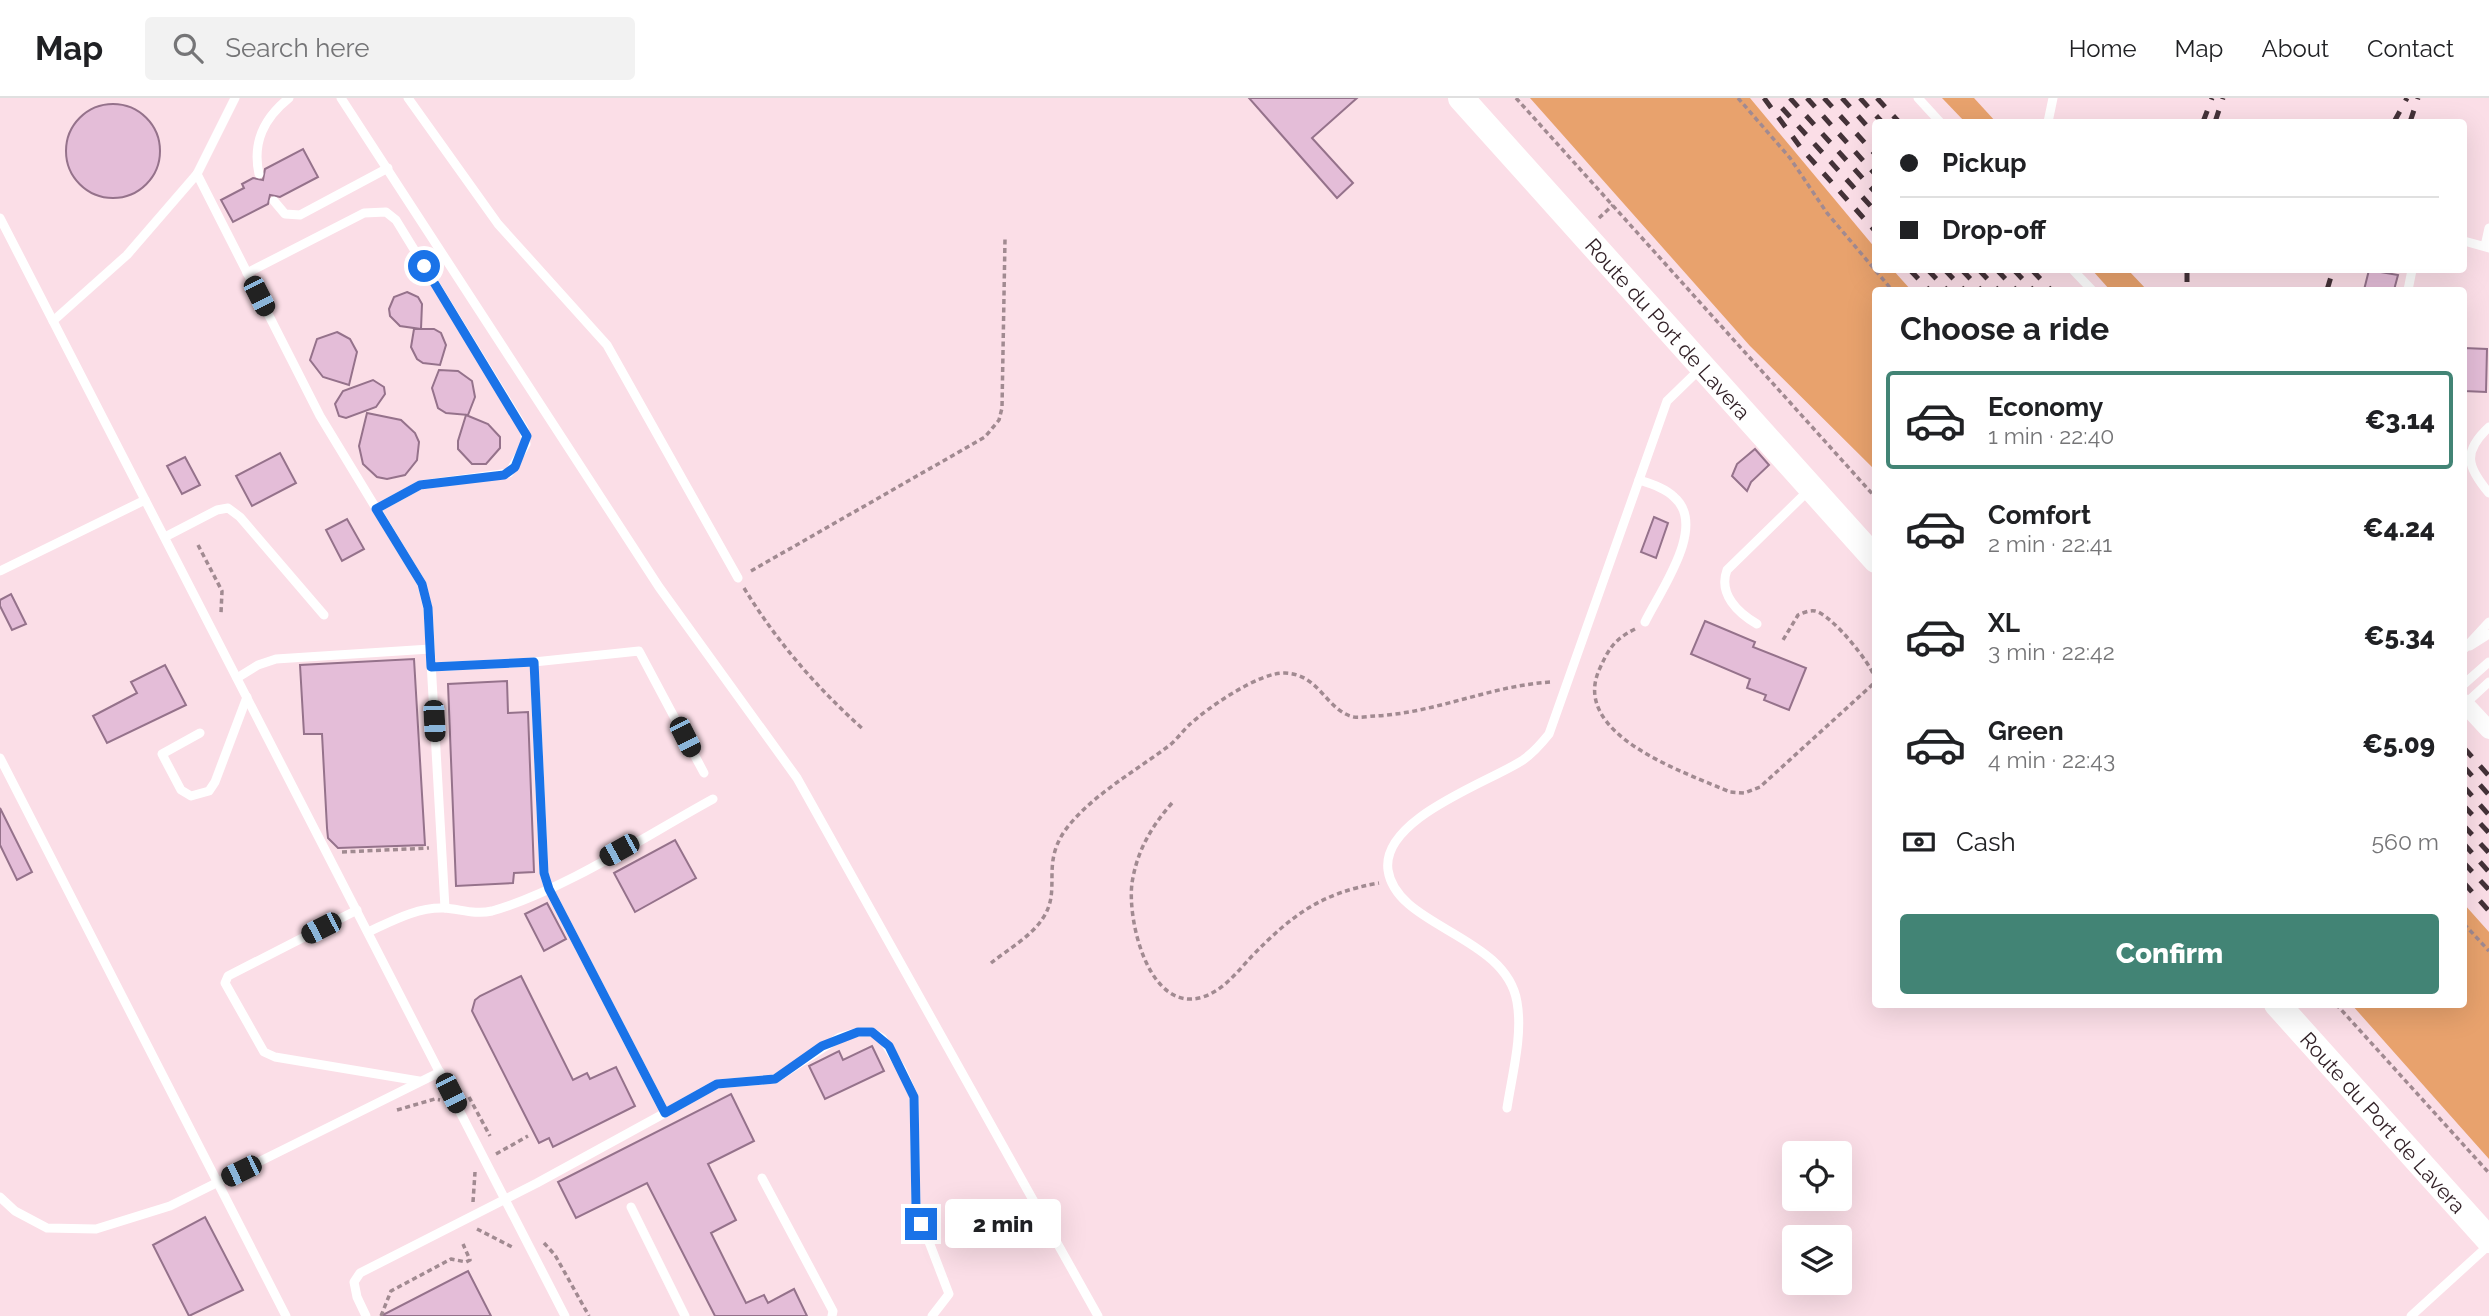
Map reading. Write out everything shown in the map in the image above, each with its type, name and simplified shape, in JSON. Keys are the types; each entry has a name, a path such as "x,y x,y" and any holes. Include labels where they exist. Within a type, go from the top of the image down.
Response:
{"street":[{"name":"Route du Port de Lavera","path":"1461,98 1872,556"},
{"path":"2467,707 2489,730"},
{"name":"Route du Port de Lavera","path":"2281,1008 2489,1242"}],"lane":[{"path":"53,321 127,255 197,174 234,98"},
{"path":"260,174 256,158 261,131 269,117 289,98"},
{"path":"341,98 659,587 797,778 1098,1316"},
{"path":"408,98 498,224 607,345 738,578"},
{"path":"1918,98 1937,119"},
{"path":"2049,119 2053,98"},
{"path":"274,201 285,214 300,215 388,167"},
{"path":"197,174 320,416 422,584 428,608 445,908"},
{"path":"247,273 364,213 386,212 396,220 524,429 526,444 509,473 420,485 376,509"},
{"path":"0,218 565,1316"},
{"path":"2467,242 2487,247 2489,228"},
{"path":"2076,273 2089,287"},
{"path":"1507,1108 1518,1024 1517,1002 1512,982 1498,964 1399,895 1387,867 1392,849 1405,832 1429,810 1467,787 1522,761 1549,734 1667,401 1703,367"},
{"path":"2489,427 2476,440 2470,457 2477,479 2489,493"},
{"path":"1639,480 1673,496 1687,517 1685,542 1645,622"},
{"path":"1757,624 1732,604 1724,578 1727,570 1811,488"},
{"path":"0,571 145,500"},
{"path":"165,537 217,510 228,508 240,517 324,615"},
{"path":"2467,647 2489,622"},
{"path":"2467,648 2489,634"},
{"path":"237,678 276,659 430,649"},
{"path":"431,667 534,662 639,651 704,773"},
{"path":"534,662 544,873 549,889 665,1113"},
{"path":"2467,681 2489,662"},
{"path":"2467,701 2489,682"},
{"path":"200,733 162,754 181,790 191,796 209,791 215,782 247,697"},
{"path":"0,758 286,1316"},
{"path":"368,932 419,910 445,908 476,913 489,912 549,889 713,799"},
{"path":"357,910 228,976 225,983 264,1052 275,1057 420,1082"},
{"path":"366,1316 356,1297 354,1282 360,1273 505,1199 717,1084 775,1079 840,1038 858,1032 872,1032 882,1038 896,1058 914,1097 916,1208 948,1287 945,1303 932,1316"},
{"path":"0,1197 15,1211 47,1228 96,1229 170,1206 440,1072"},
{"path":"762,1178 832,1316"},
{"path":"631,1208 685,1316"},
{"path":"2411,1316 2489,1242"}],"path":[{"path":"1516,98 1872,494"},
{"path":"1738,98 1790,158 1827,213 1872,266"},
{"path":"864,730 830,700 783,646 738,578 985,437 993,429 1002,408 1005,239"},
{"path":"1878,273 1889,287"},
{"path":"198,545 222,591 220,611 224,621"},
{"path":"1783,640 1798,615 1815,611 1825,616 1869,663 1872,671"},
{"path":"1645,622 1612,643 1597,674 1596,694 1602,713 1613,730 1629,745 1730,792 1744,793 1766,782 1872,685"},
{"path":"991,963 1043,919 1051,900 1052,858 1056,842 1072,822 1116,783 1174,742 1205,711 1270,674 1286,673 1304,677 1320,688 1335,705 1355,717 1404,715 1518,686 1568,682"},
{"path":"1172,803 1150,829 1138,856 1132,885 1132,912 1141,951 1152,974 1167,991 1184,999 1203,997 1222,988 1271,937 1299,912 1322,898 1350,888 1391,881"},
{"path":"337,852 430,848"},
{"path":"2467,927 2489,951"},
{"path":"2340,1008 2489,1174"},
{"path":"394,1111 435,1099 443,1102"},
{"path":"502,1167 495,1154 528,1136"},
{"path":"473,1208 475,1166"},
{"path":"472,1226 518,1250"},
{"path":"541,1239 555,1255 589,1316"},
{"path":"381,1316 391,1291 452,1259 470,1260 463,1244"}],"shaded area":[{"path":"1530,98 1750,98 1872,244 1872,273 1896,273 1908,287 1872,287 1872,467 1750,346"},
{"path":"1942,98 1974,98 1993,119 1962,119"},
{"path":"2095,273 2131,273 2144,287 2107,287"},
{"path":"2467,907 2489,932 2489,1159 2355,1008 2467,1008"}],"building":[{"path":"1249,98 1357,98 1312,138 1353,183 1337,198"},
{"path":"113,104 131,108 146,118 156,133 160,151 156,169 146,184 131,194 113,198 95,194 80,184 70,169 66,151 70,133 80,118 95,108"},
{"path":"303,149 318,177 280,197 270,195 268,204 233,222 221,200 244,188 242,184 253,178 263,180 265,169"},
{"path":"2368,273 2398,275 2395,287 2365,287"},
{"path":"407,292 418,297 422,304 421,329 400,326 390,316 389,309 394,297"},
{"path":"414,329 434,329 441,333 446,345 440,365 423,363 417,359 411,347"},
{"path":"337,332 350,339 357,352 349,385 323,377 310,360 317,339"},
{"path":"2467,348 2487,349 2486,392 2467,391"},
{"path":"439,370 458,371 472,381 475,397 468,415 446,413 438,408 432,388"},
{"path":"373,380 384,387 385,394 376,407 346,418 339,416 335,404 343,391"},
{"path":"367,413 401,420 415,433 419,442 417,460 405,475 387,479 377,477 363,464 359,446"},
{"path":"466,415 488,424 500,437 500,448 486,464 472,464 458,449"},
{"path":"1755,449 1769,465 1751,482 1747,491 1732,476 1737,464"},
{"path":"280,453 296,483 252,506 236,476"},
{"path":"185,457 200,485 182,494 167,466"},
{"path":"1654,517 1668,523 1656,558 1641,552"},
{"path":"347,519 364,549 342,561 326,530"},
{"path":"11,594 26,624 12,630 0,606 0,600"},
{"path":"1705,621 1755,642 1753,647 1806,668 1789,710 1764,700 1766,695 1747,688 1750,679 1691,654"},
{"path":"414,659 425,845 338,848 328,838 322,734 304,734 300,665"},
{"path":"165,665 186,705 107,743 93,716 137,693 131,682"},
{"path":"507,681 508,713 528,712 534,872 514,873 513,883 456,886 448,684"},
{"path":"0,808 32,872 17,880 0,845"},
{"path":"675,840 696,878 635,912 614,873"},
{"path":"547,903 566,939 544,951 525,914"},
{"path":"521,976 573,1080 587,1073 590,1079 616,1067 635,1106 553,1147 549,1138 539,1143 472,1011 475,1000 480,996"},
{"path":"872,1046 884,1071 825,1099 809,1066 839,1051 843,1060"},
{"path":"731,1094 754,1141 708,1164 736,1220 711,1233 746,1303 764,1295 768,1303 794,1289 807,1316 715,1316 647,1183 576,1218 558,1182"},
{"path":"205,1217 243,1290 189,1316 153,1245"},
{"path":"468,1271 491,1316 381,1316"}],"railway":[{"path":"1764,98 1801,148 1872,228"},
{"path":"1790,98 1872,189"},
{"path":"1807,98 1872,171"},
{"path":"1824,98 1872,151"},
{"path":"1842,98 1872,132"},
{"path":"1860,98 1879,119"},
{"path":"1877,98 1896,119"},
{"path":"2204,119 2212,98"},
{"path":"2216,119 2223,98"},
{"path":"2396,119 2407,98"},
{"path":"2411,119 2418,98"},
{"path":"1782,108 1872,208"},
{"path":"1913,273 1926,287"},
{"path":"1931,273 1944,287"},
{"path":"1948,273 1961,287"},
{"path":"1965,273 1978,287"},
{"path":"1982,273 1995,287"},
{"path":"2000,273 2013,287"},
{"path":"2017,273 2030,287"},
{"path":"2035,273 2048,287"},
{"path":"2187,273 2187,287"},
{"path":"2328,287 2332,273"},
{"path":"2467,751 2489,776"},
{"path":"2467,770 2489,795"},
{"path":"2467,790 2489,815"},
{"path":"2467,809 2489,833"},
{"path":"2467,829 2489,853"},
{"path":"2467,847 2489,872"},
{"path":"2467,866 2489,890"},
{"path":"2467,886 2489,911"}],"route":[{"path":"424,266 527,436 515,467 509,473 420,485 376,509 422,584 428,608 431,667 534,662 544,873 549,889 665,1113 717,1084 775,1079 822,1046 858,1032 872,1032 889,1046 914,1097 916,1208 921,1224"}]}
